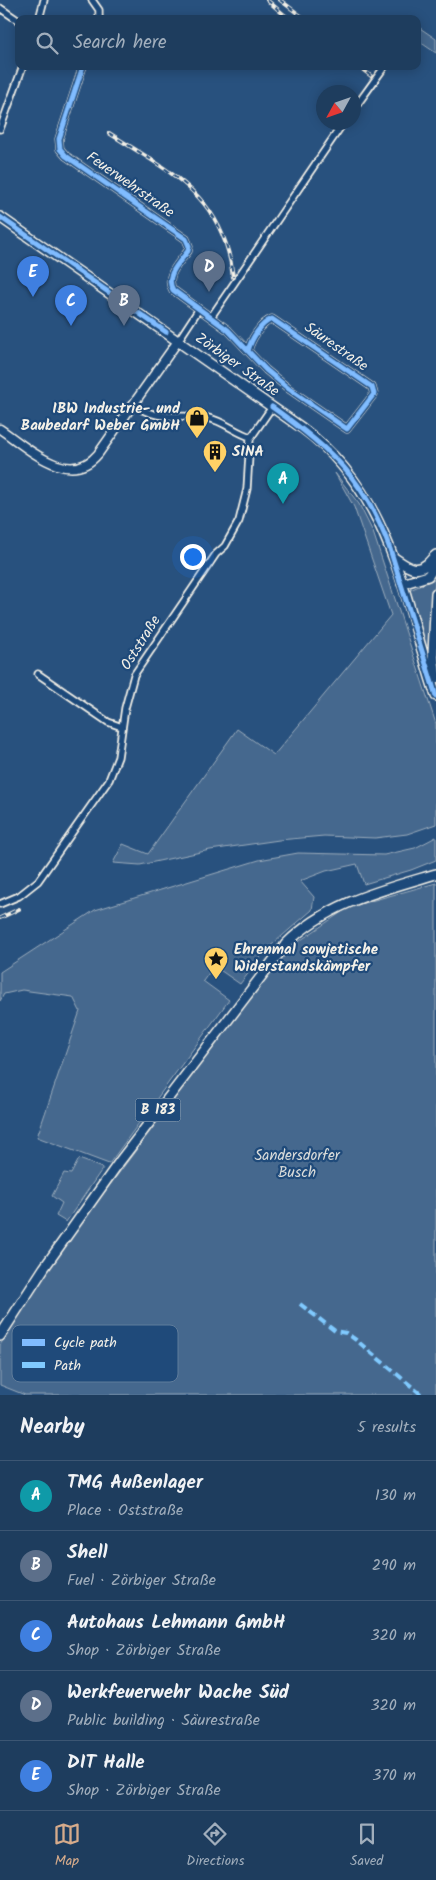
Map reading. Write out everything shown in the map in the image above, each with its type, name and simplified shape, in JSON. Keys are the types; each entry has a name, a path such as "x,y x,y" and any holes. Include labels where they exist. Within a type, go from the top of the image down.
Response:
{"main road":[{"name":"Zörbiger Straße","path":"0,217 318,440 351,475 378,518 402,584 436,696"},
{"path":"393,557 408,568 416,569 425,566 436,555"},
{"path":"402,584 428,576 436,564"},
{"path":"436,593 433,653 436,678"},
{"name":"B 183","path":"0,1336 116,1166 286,944 316,920 340,906 436,874"}],"street":[{"path":"40,15 44,0"},
{"path":"92,0 99,10 98,15"},
{"path":"0,8 15,18"},
{"path":"0,129 21,70"},
{"name":"Feuerwehrstraße","path":"82,70 59,139 61,152 186,239 188,251 171,274 169,282 173,290 199,308"},
{"path":"361,99 382,70"},
{"path":"211,317 339,130"},
{"path":"0,429 52,464 67,468 80,467 90,462 98,454 178,341 199,308"},
{"name":"Säurestraße","path":"199,308 228,330 266,370 348,429 374,394 372,388 272,319 266,321 248,350"},
{"path":"132,404 144,411 162,417 208,418 251,437 272,407"},
{"name":"Oststraße","path":"0,904 18,896 38,882 100,795 116,765 130,686 140,664 216,554 225,546 235,530 247,489 251,437"},
{"path":"38,674 108,722 122,727"}],"green space":[{"path":"421,29 436,39 436,53 421,43"},
{"path":"335,473 359,504 373,532 436,724 436,824 407,834 375,838 324,836 279,840 210,850 140,865 113,863 123,844 148,854 237,729 274,755 391,615 354,507"},
{"path":"435,579 431,653 429,665 410,590"},
{"path":"436,837 436,860 411,870 364,884 357,864 326,871 300,881 314,897 312,910 267,949 240,984 214,966 203,981 229,1000 109,1164 37,1137 80,1011 73,997 22,990 4,994 0,1001 0,972 95,910 259,860 298,853 384,855 415,848"},
{"name":"Sandersdorfer Busch","path":"436,883 436,1395 25,1395 0,1385 0,1345 12,1327 12,1382 178,1382 178,1325 13,1325 65,1245 285,951 349,907"},
{"path":"79,1159 103,1168 66,1222 56,1216 62,1203 52,1196 64,1173 71,1174"}],"railway":[{"path":"267,0 284,15"},
{"path":"280,0 300,15"},
{"path":"363,70 371,76"},
{"path":"109,133 173,175 206,206 219,226 228,249 233,277"},
{"path":"0,918 19,909"}],"marked path":[{"path":"300,1304 335,1331 346,1333 356,1340 422,1395"}],"cycle path":[{"path":"82,70 59,139 60,149 66,156 186,239 189,246 188,251 177,264 170,280 173,290 228,330 266,370 289,389 347,429 374,394 372,387 272,319 257,332 248,351"},
{"path":"0,217 166,332"},
{"path":"272,407 329,452 344,467 369,503 390,549 436,696"}],"place":[{"name":"Werkfeuerwehr Wache Süd","path":"209,292"},
{"name":"DIT Halle","path":"33,297"},
{"name":"Autohaus Lehmann GmbH","path":"71,326"},
{"name":"Shell","path":"124,326"},
{"name":"IBW Industrie- und Baubedarf Weber GmbH","path":"197,439"},
{"name":"SINA","path":"215,473"},
{"name":"TMG Außenlager","path":"283,504"},
{"name":"Ehrenmal sowjetische Widerstandskämpfer","path":"216,980"}]}
